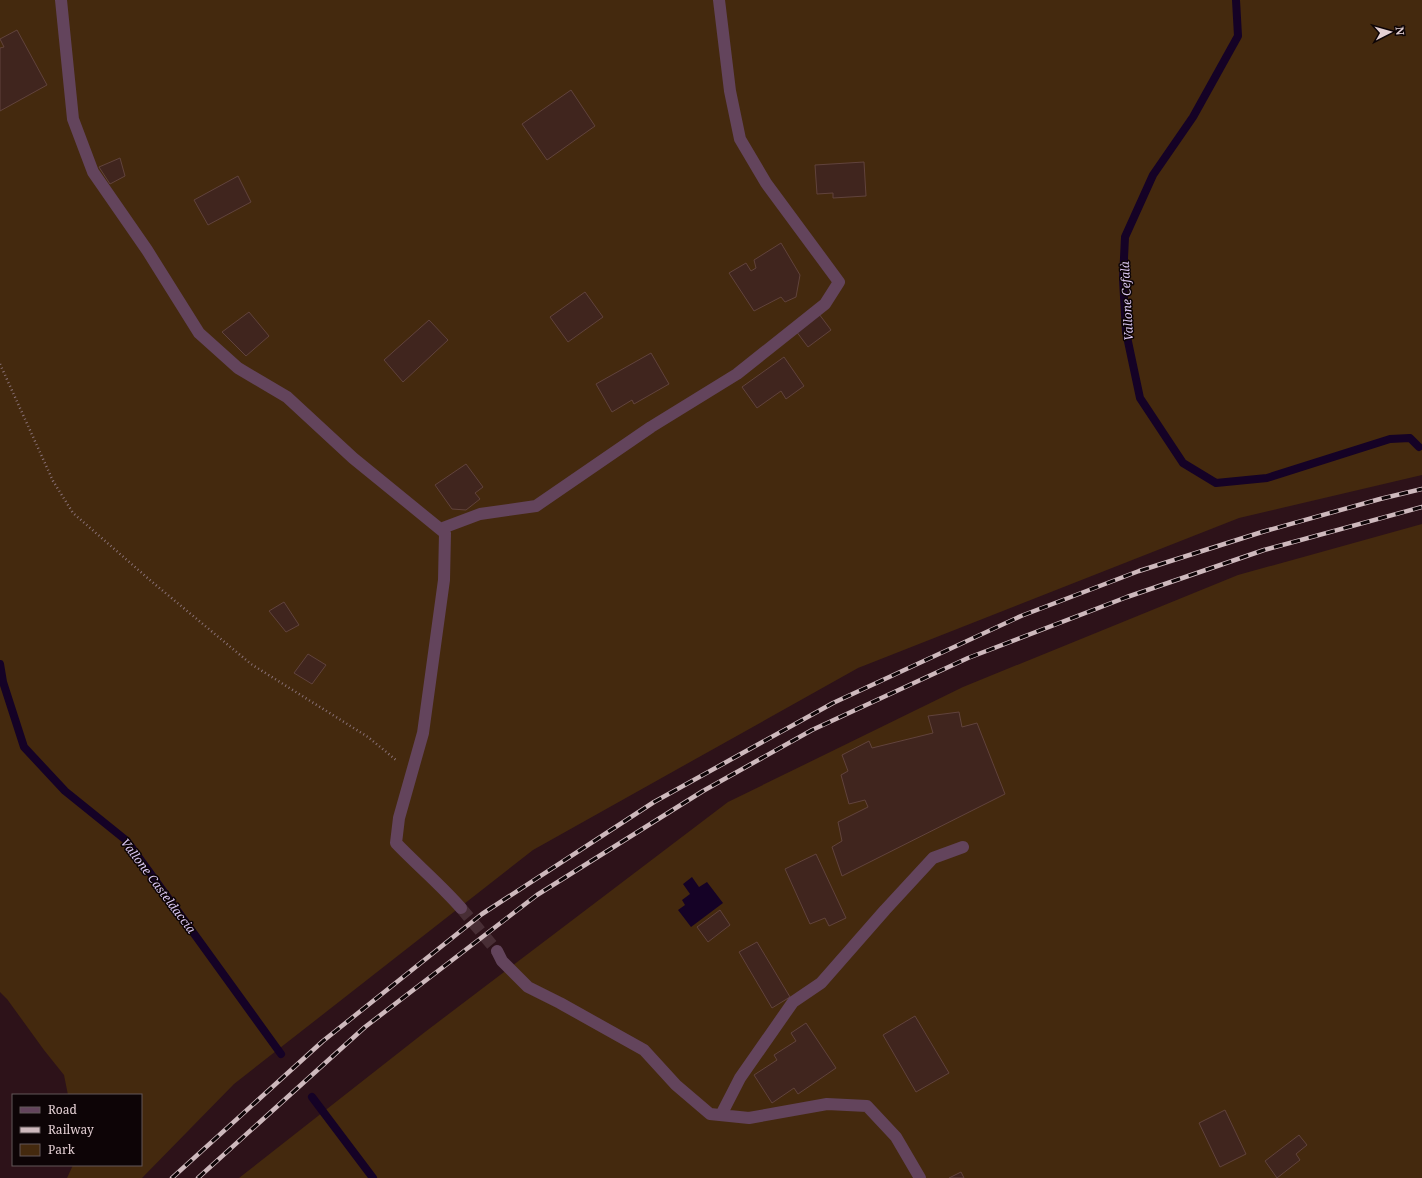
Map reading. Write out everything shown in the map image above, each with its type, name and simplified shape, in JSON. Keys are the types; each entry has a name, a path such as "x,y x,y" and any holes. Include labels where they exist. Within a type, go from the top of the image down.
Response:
{"street":[{"path":"61,0 73,119 93,172 147,250 199,333 238,368 287,397 353,458 445,533 444,580 423,733 398,818 396,843 449,895 460,908"},
{"path":"440,529 480,514 536,506 651,427 737,374 825,304 839,282 766,184 740,139 730,91 719,0"},
{"path":"721,1115 740,1078 793,1002 821,983 885,910 934,858 963,847"},
{"path":"496,951 502,961 528,987 560,1002 644,1050 676,1085 710,1114 749,1118 827,1104 867,1106 896,1137 920,1178"}],"path":[{"path":"0,364 53,481 73,513 151,581 251,664 368,737 412,773"}],"green space":[{"path":"0,0 1422,0 1422,475 1239,518 858,668 533,850 234,1084 142,1178 67,1178 73,1166 142,1166 142,1094 68,1094 64,1075 7,999 0,992"},
{"path":"1422,524 1422,1178 239,1178 425,1032 728,802 963,687 1238,575"}],"shaded area":[{"path":"692,877 699,887 707,882 723,903 691,927 678,910 685,905 682,900 690,894 683,884"}],"building":[{"path":"17,30 47,85 0,111 0,48 4,47 0,39"},
{"path":"571,90 595,126 547,160 522,124"},
{"path":"120,158 125,176 110,184 99,167"},
{"path":"864,162 866,196 833,198 833,193 817,194 815,165"},
{"path":"238,176 251,202 208,225 194,200"},
{"path":"781,243 800,275 796,297 785,302 781,297 754,311 729,273 746,263 751,271 756,268 754,260"},
{"path":"585,292 603,317 568,342 550,317"},
{"path":"249,312 269,336 246,356 222,332"},
{"path":"819,314 831,330 808,347 796,331"},
{"path":"429,320 448,340 403,382 384,360"},
{"path":"651,353 669,384 634,404 632,400 612,412 596,384"},
{"path":"784,357 804,386 786,399 781,391 757,408 742,387"},
{"path":"466,464 483,487 475,493 480,499 466,510 452,509 435,485"},
{"path":"284,602 299,625 286,632 269,611"},
{"path":"308,654 326,665 312,684 294,673"},
{"path":"959,712 962,727 977,723 1005,794 842,876 832,847 842,841 838,822 868,807 865,800 849,804 841,775 848,771 842,755 869,741 872,748 933,733 928,716"},
{"path":"816,854 846,918 829,926 825,918 810,924 785,869"},
{"path":"720,910 730,925 708,942 697,927"},
{"path":"757,942 790,997 772,1008 739,952"},
{"path":"915,1016 949,1073 916,1092 883,1035"},
{"path":"806,1023 836,1068 798,1094 794,1088 772,1103 754,1075 777,1060 774,1055 796,1041 791,1033"},
{"path":"1225,1110 1246,1154 1220,1167 1199,1123"},
{"path":"1299,1135 1307,1145 1296,1154 1300,1160 1277,1178 1265,1161"},
{"path":"961,1172 964,1178 949,1178"}],"waterway":[{"name":"Vallone Cefalà","path":"1236,0 1238,36 1193,117 1153,175 1125,237 1123,279 1126,332 1140,398 1183,463 1216,483 1267,478 1390,439 1410,438 1419,447"},
{"name":"Vallone Casteldaccia","path":"0,664 3,682 24,747 65,791 127,841 281,1054"},
{"name":"Vallone Casteldaccia","path":"312,1097 373,1178"}],"tunnel":[{"path":"461,908 497,951"}],"railway":[{"path":"172,1178 323,1041 482,914 654,802 833,703 1021,616 1139,571 1262,532 1380,499 1422,489"},
{"path":"198,1178 365,1027 537,895 703,791 812,730 968,658 1127,597 1264,550 1422,507"}]}
